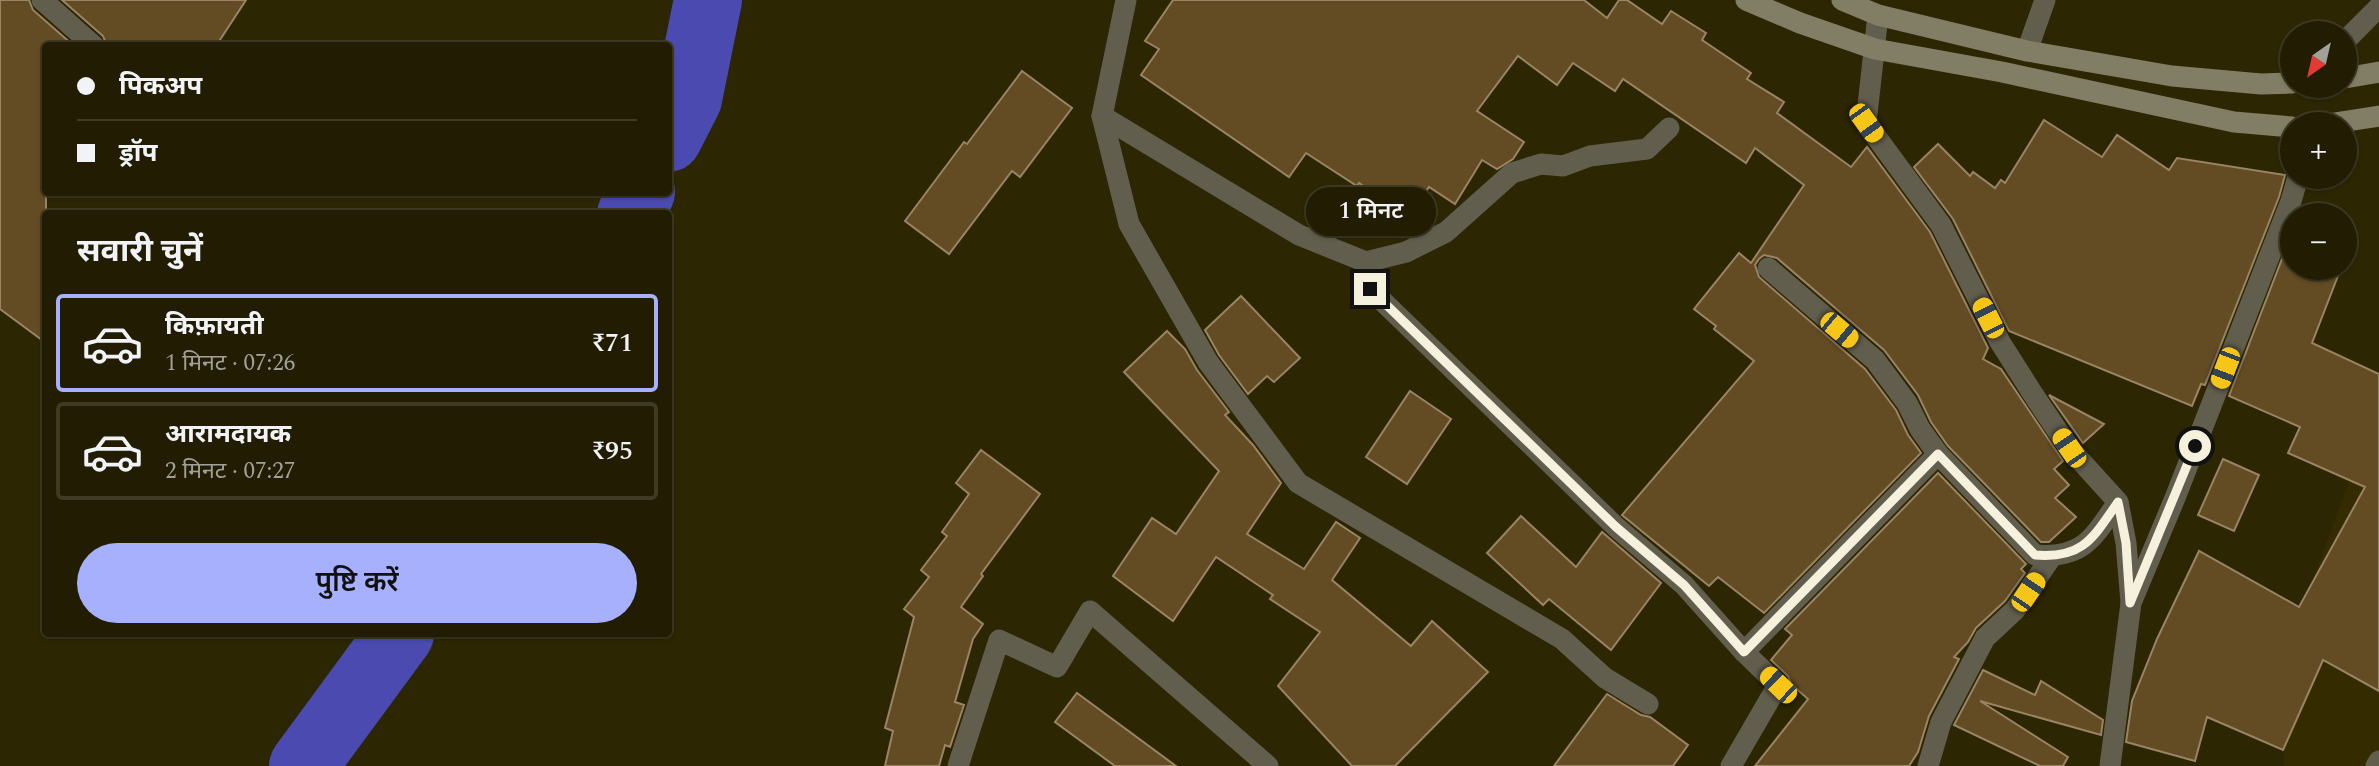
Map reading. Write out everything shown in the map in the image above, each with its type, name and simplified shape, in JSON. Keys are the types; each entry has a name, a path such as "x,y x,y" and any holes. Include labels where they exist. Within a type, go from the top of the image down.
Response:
{"street":[{"path":"42,0 89,42"},
{"path":"1126,0 1102,116 1129,224 1208,362 1298,483 1562,639 1605,678 1648,704"},
{"path":"1746,0 1800,23 1875,49 2002,72 2234,122 2280,126"},
{"path":"1842,0 1878,15 2027,51 2172,76 2280,83"},
{"path":"2027,51 2045,0"},
{"path":"2357,29 2379,7"},
{"path":"1878,15 1866,123 1941,225 2000,342 2039,403 2069,448 2118,502 2126,543 2130,603 2110,766"},
{"path":"2357,76 2379,72"},
{"path":"1102,116 1298,235 1366,262 1406,252 1446,232 1512,173 1541,164 1563,166 1590,156 1647,149 1669,128"},
{"path":"2357,119 2379,116"},
{"path":"2130,603 2175,498 2294,189"},
{"path":"1768,268 1875,360 1907,403 1920,429 1938,454 2035,555 2066,555 2092,539 2118,502"},
{"path":"1370,289 1616,527 1684,585 1744,652 1778,685 1731,766"},
{"path":"1744,652 1938,454"},
{"path":"1928,766 1941,722 1986,638 2015,610 2052,556"},
{"path":"958,766 999,640 1057,667 1090,611 1268,766"},
{"path":"2375,766 2379,761"}],"shaded area":[{"path":"2379,399 2379,766 2284,766 2285,656"}],"building":[{"path":"0,0 29,0 33,10 69,42 42,42 42,196 46,196 46,210 42,210 42,340 0,309"},
{"path":"62,0 246,0 219,42 105,42 103,36"},
{"path":"1173,0 1584,0 1607,18 1619,0 1627,0 1662,24 1671,11 1706,33 1702,40 1751,73 1747,79 1784,102 1777,113 1851,167 1867,147 1930,232 1988,348 1983,359 2001,369 2063,461 2054,469 2069,485 2055,498 2076,517 2049,542 2041,542 1948,446 1931,422 1918,395 1884,350 1777,258 1764,255 1755,265 1759,277 1865,369 1896,410 1908,435 1921,453 1764,613 1718,577 1709,586 1622,515 1754,361 1694,309 1739,253 1751,263 1804,185 1755,148 1746,163 1623,79 1615,91 1573,63 1557,85 1518,56 1477,111 1524,142 1513,159 1497,169 1482,160 1455,204 1429,187 1408,218 1359,183 1357,186 1306,153 1289,177 1141,75 1159,49 1145,41"},
{"path":"1022,71 1072,108 1020,177 1012,171 949,254 905,221"},
{"path":"2044,120 2102,157 2117,135 2169,170 2177,158 2280,174 2279,197 2205,385 2201,384 2192,406 2009,331 1953,219 1914,167 1938,144 1970,176 1973,172 1995,188 2001,180 2005,183"},
{"path":"2280,264 2280,280 2336,280 2312,343 2379,374 2379,691 2323,660 2283,750 2207,717 2195,761 2126,742 2132,701 2157,639 2199,551 2299,607 2365,487 2288,453 2300,427 2229,396"},
{"path":"1241,296 1300,358 1274,382 1267,376 1248,394 1219,355 1205,330"},
{"path":"1167,331 1185,349 1197,370 1229,412 1225,415 1253,445 1281,483 1247,534 1304,569 1336,522 1360,538 1332,580 1411,646 1432,621 1488,672 1395,766 1352,766 1278,686 1320,632 1270,599 1273,595 1216,557 1173,621 1113,576 1152,518 1176,534 1219,471 1124,372"},
{"path":"1410,391 1451,419 1407,484 1366,457"},
{"path":"2049,395 2104,424 2083,443"},
{"path":"981,450 1040,494 981,574 983,576 961,607 983,624 973,639 955,702 964,705 950,747 945,745 939,766 885,766 893,731 885,728 914,617 904,609 929,577 921,570 947,536 942,532 969,494 956,483"},
{"path":"2223,459 2259,475 2234,531 2198,515"},
{"path":"1938,473 2026,564 2021,569 2025,573 2005,601 1976,628 1954,657 1959,659 1929,716 1918,752 1909,766 1755,766 1808,699 1771,660 1792,635 1785,629"},
{"path":"1521,516 1576,567 1602,532 1661,583 1611,650 1549,599 1543,605 1487,553"},
{"path":"1983,670 2035,695 2041,681 2103,720 2101,735 1980,701 2068,757 2063,766 2040,766 1954,725"},
{"path":"1077,693 1176,766 1115,766 1055,722"},
{"path":"1607,694 1641,715 1650,717 1688,745 1673,766 1554,766"}],"waterway":[{"path":"672,130 688,99 708,0"},
{"path":"633,210 639,196"},
{"path":"303,766 398,637"}],"route":[{"path":"1370,289 1616,527 1684,585 1744,652 1938,454 2035,555 2066,555 2092,539 2118,502 2126,543 2130,603 2195,446"}]}
